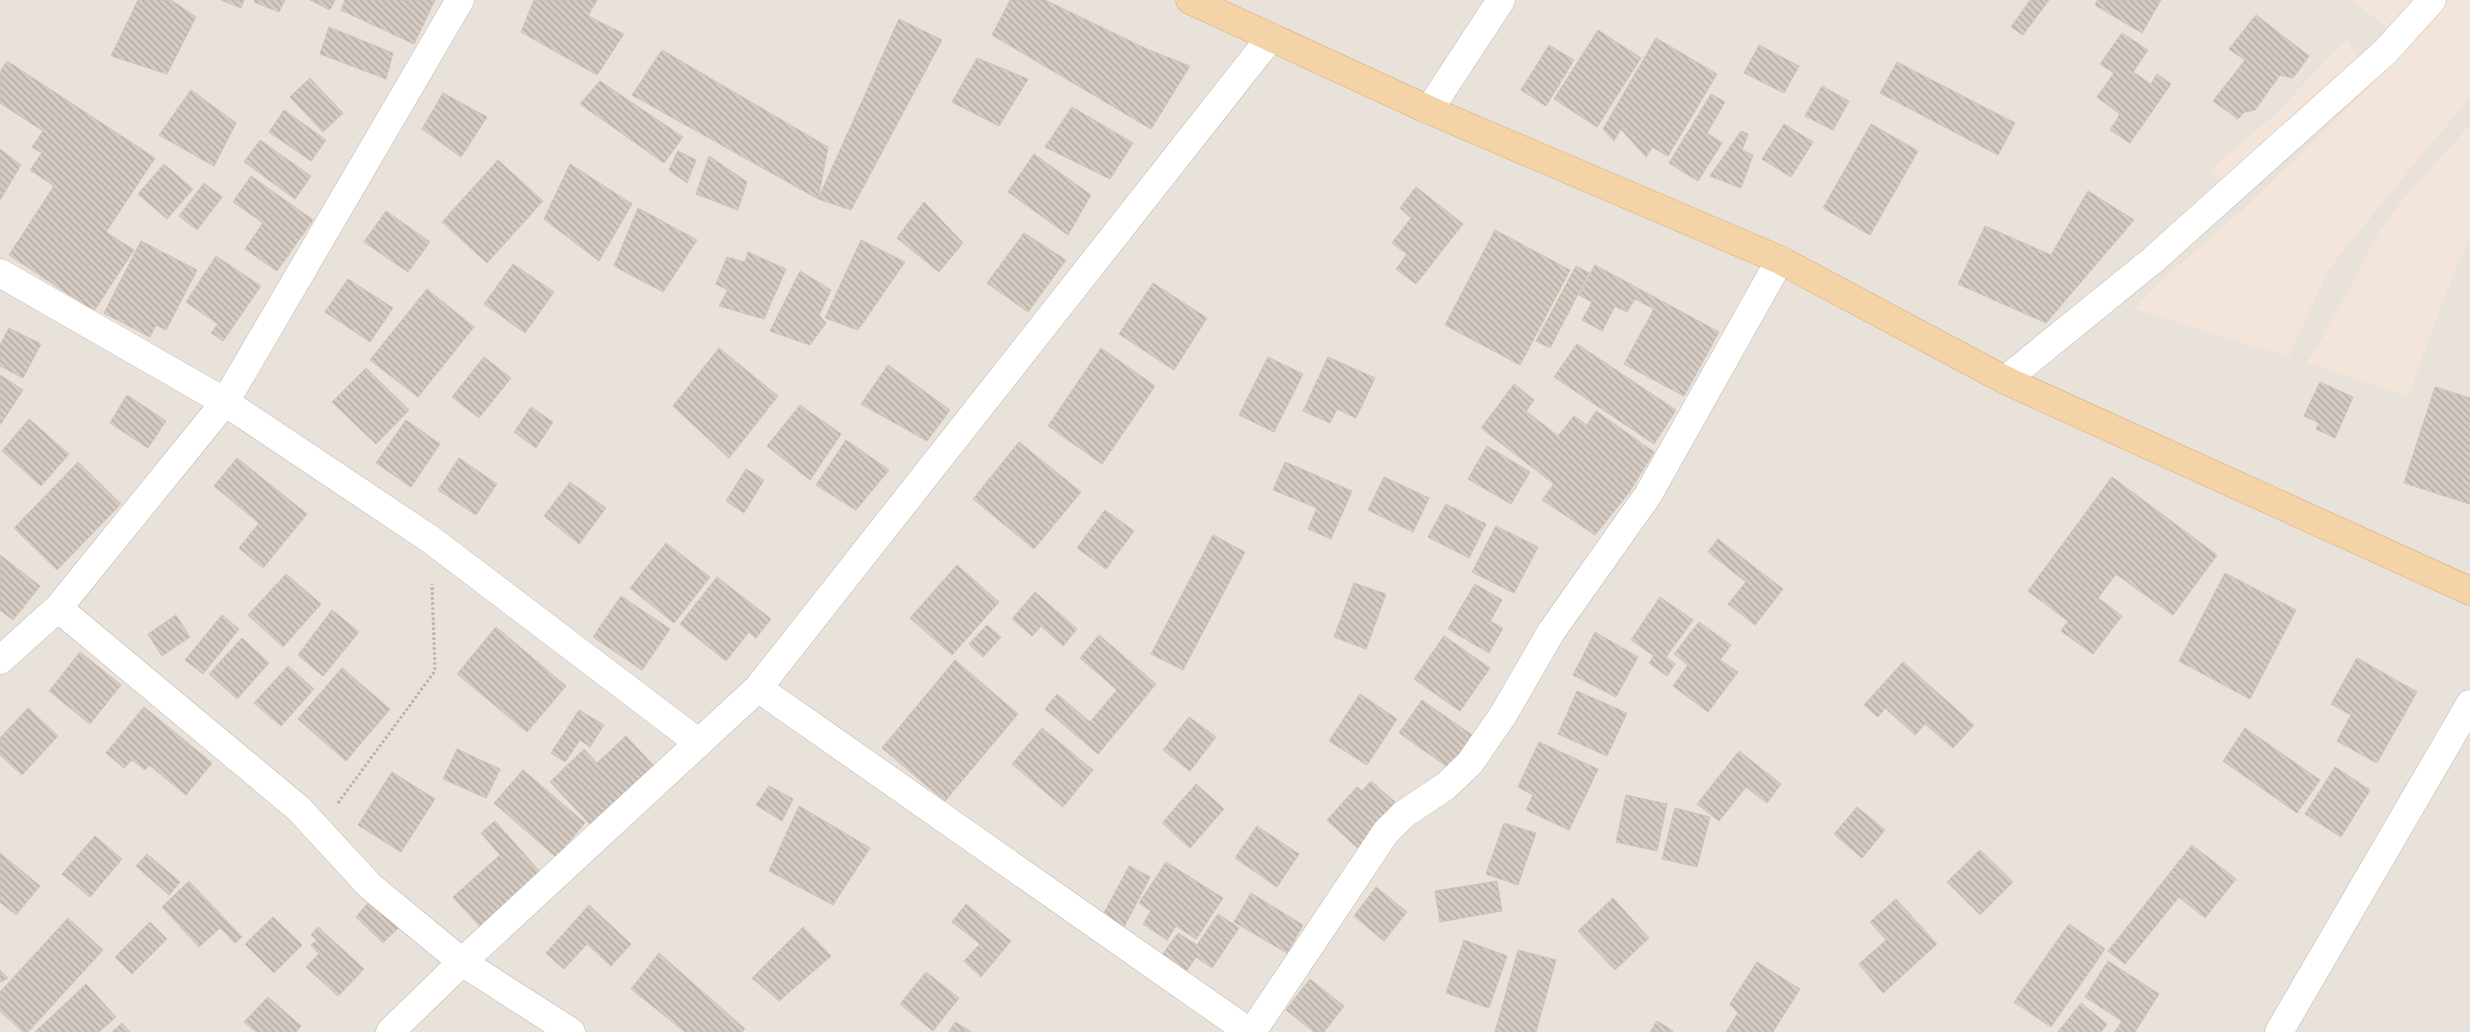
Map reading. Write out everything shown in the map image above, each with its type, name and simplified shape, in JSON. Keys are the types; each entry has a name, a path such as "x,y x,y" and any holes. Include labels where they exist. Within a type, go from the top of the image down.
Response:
{"main road":[{"path":"1190,0 1429,110 1780,260 2005,380 2470,591"}],"street":[{"path":"0,660 58,608 225,402 460,0"},
{"path":"1429,110 1501,0"},
{"path":"2005,380 2153,260 2386,51 2432,0"},
{"path":"390,1032 462,962 758,688 1272,37"},
{"path":"758,688 1251,1032 1386,832 1404,814 1452,780 1470,762 1504,715 1551,632 1648,495 1780,260"},
{"path":"0,273 225,402 430,539 699,743"},
{"path":"58,608 298,808 370,886 462,962 571,1032"},
{"path":"2280,1032 2470,704"}],"path":[{"path":"318,830 436,671 430,539"}],"shaded area":[{"path":"0,0 2470,0 2470,1032 0,1032"},
{"path":"2351,0 2417,0 2390,30"},
{"path":"2447,0 2470,0 2470,98 2328,270 2289,357 2134,309 2170,273 2248,205 2372,84"},
{"path":"2347,39 2358,59 2219,182 2211,169 2272,117"},
{"path":"2470,125 2470,238 2446,292 2408,397 2307,362 2325,334 2376,237 2403,199"}],"building":[{"path":"138,0 171,0 196,17 167,74 111,56"},
{"path":"221,0 244,0 241,8"},
{"path":"255,0 285,0 279,12 254,2"},
{"path":"310,0 335,0 330,10"},
{"path":"345,0 435,0 414,44 341,10"},
{"path":"534,0 597,0 588,16 624,34 597,75 521,32"},
{"path":"1010,0 1045,0 1149,50 1190,66 1151,129 992,35"},
{"path":"2030,0 2049,0 2023,35 2011,27"},
{"path":"2098,0 2161,0 2142,33 2095,5"},
{"path":"2256,15 2309,56 2293,78 2280,75 2255,110 2244,112 2238,119 2213,101 2245,60 2229,49"},
{"path":"899,19 942,40 851,210 818,199"},
{"path":"329,27 393,53 386,79 320,54"},
{"path":"1598,30 1641,58 1597,127 1554,99"},
{"path":"2122,33 2148,50 2133,72 2151,84 2157,74 2171,84 2130,143 2110,130 2120,114 2097,97 2114,73 2100,64"},
{"path":"1656,38 1717,74 1668,156 1652,147 1646,157 1621,129 1614,141 1603,129"},
{"path":"1549,45 1574,60 1546,106 1521,90"},
{"path":"1759,45 1799,66 1784,93 1744,73"},
{"path":"662,50 828,147 818,199 632,95"},
{"path":"977,58 1028,79 999,126 952,102"},
{"path":"7,61 155,158 106,232 134,250 94,311 9,255 54,186 30,170 42,153 32,147 43,131 0,103 0,72"},
{"path":"1897,62 2015,123 1998,155 1880,93"},
{"path":"310,78 343,113 323,132 290,97"},
{"path":"600,81 683,137 664,163 580,104"},
{"path":"1822,86 1849,101 1833,130 1805,116"},
{"path":"191,90 236,123 214,166 159,135"},
{"path":"443,93 487,117 461,157 422,129"},
{"path":"1711,94 1725,102 1707,133 1722,143 1698,181 1669,163"},
{"path":"1072,107 1133,143 1110,179 1045,147"},
{"path":"284,110 326,140 311,161 269,132"},
{"path":"1784,124 1813,142 1791,177 1762,159"},
{"path":"1871,124 1918,151 1870,235 1823,208"},
{"path":"1741,131 1748,134 1742,150 1753,155 1741,188 1710,176"},
{"path":"260,140 311,176 295,199 244,162"},
{"path":"0,149 21,165 0,200"},
{"path":"678,151 696,160 687,183 669,170"},
{"path":"1034,154 1091,195 1068,235 1008,192"},
{"path":"709,156 747,182 738,210 696,194"},
{"path":"498,160 543,201 487,263 442,222"},
{"path":"164,164 193,189 167,219 138,194"},
{"path":"570,164 632,204 599,261 544,219"},
{"path":"251,176 313,220 277,271 245,249 263,223 233,202"},
{"path":"204,183 222,197 197,230 179,216"},
{"path":"1416,187 1463,224 1416,284 1396,269 1407,254 1392,243 1411,218 1400,208"},
{"path":"2088,191 2134,220 2046,323 1958,284 1985,226 2051,255"},
{"path":"924,202 963,243 939,272 897,238"},
{"path":"638,208 697,240 663,292 614,266"},
{"path":"386,211 430,242 408,272 364,242"},
{"path":"1495,230 1570,270 1520,365 1445,325"},
{"path":"1024,233 1066,260 1028,312 987,283"},
{"path":"861,240 905,262 858,330 825,318"},
{"path":"141,241 197,270 166,330 156,325 150,337 104,313"},
{"path":"748,252 786,269 764,319 719,306 728,290 716,284 727,257 745,262"},
{"path":"216,256 261,286 223,341 211,333 218,324 186,302"},
{"path":"513,264 554,292 525,333 484,304"},
{"path":"1595,265 1719,332 1684,396 1624,364 1654,309 1635,299 1627,312 1615,306 1602,331 1582,320 1592,302 1579,295"},
{"path":"1576,266 1589,273 1550,348 1536,341"},
{"path":"800,271 831,290 819,315 826,323 810,345 770,331"},
{"path":"348,279 393,308 370,342 325,312"},
{"path":"1153,283 1207,318 1174,370 1119,334"},
{"path":"427,289 474,327 418,397 370,360"},
{"path":"9,328 41,344 23,378 0,366 0,345"},
{"path":"1577,344 1676,410 1654,444 1554,377"},
{"path":"719,348 778,396 729,458 673,406"},
{"path":"1101,348 1155,386 1102,464 1048,426"},
{"path":"484,357 511,378 479,418 452,397"},
{"path":"1268,357 1303,374 1274,432 1239,415"},
{"path":"1328,357 1375,378 1356,418 1337,409 1330,423 1303,411"},
{"path":"888,365 950,410 927,441 861,404"},
{"path":"366,368 409,410 376,444 332,402"},
{"path":"0,375 23,390 0,425"},
{"path":"2320,382 2353,397 2335,438 2316,429 2319,423 2304,416"},
{"path":"1514,384 1534,400 1526,411 1558,436 1574,416 1587,425 1596,411 1654,452 1628,494 1595,535 1542,500 1554,484 1481,428"},
{"path":"2435,387 2470,398 2470,504 2404,483"},
{"path":"127,395 166,421 148,448 110,423"},
{"path":"800,405 841,434 810,480 767,446"},
{"path":"531,407 553,422 536,448 514,432"},
{"path":"29,419 69,454 41,486 2,451"},
{"path":"406,420 440,444 411,487 376,463"},
{"path":"846,440 889,470 856,510 816,485"},
{"path":"1019,442 1081,492 1034,549 973,499"},
{"path":"1487,446 1530,472 1511,504 1468,479"},
{"path":"237,458 307,514 263,568 239,548 259,523 214,486"},
{"path":"459,458 497,484 476,515 438,490"},
{"path":"78,462 121,504 57,570 14,528"},
{"path":"1285,462 1352,491 1331,539 1308,529 1317,508 1273,490"},
{"path":"746,469 764,480 744,513 726,501"},
{"path":"1384,477 1429,498 1413,532 1368,510"},
{"path":"2112,477 2217,555 2173,615 2116,574 2098,598 2122,616 2093,654 2061,631 2068,621 2028,591"},
{"path":"570,482 606,508 579,544 544,516"},
{"path":"1446,504 1486,524 1469,558 1428,537"},
{"path":"1105,510 1134,531 1106,569 1077,548"},
{"path":"1496,526 1538,547 1514,593 1472,572"},
{"path":"1213,535 1245,552 1183,670 1151,654"},
{"path":"1718,539 1783,589 1755,625 1728,604 1746,582 1708,552"},
{"path":"666,543 710,577 674,623 630,588"},
{"path":"0,555 40,586 13,620 0,610"},
{"path":"957,565 999,602 952,655 910,618"},
{"path":"2225,573 2296,610 2250,699 2179,661"},
{"path":"286,574 321,604 283,647 248,615"},
{"path":"717,577 771,619 756,638 749,632 726,661 680,624"},
{"path":"1354,583 1386,594 1366,649 1334,637"},
{"path":"1475,584 1502,600 1490,621 1503,628 1489,653 1448,629"},
{"path":"1035,592 1077,629 1063,646 1041,626 1032,636 1012,619"},
{"path":"621,596 670,629 642,670 593,637"},
{"path":"1660,597 1693,620 1666,657 1675,664 1667,676 1649,663 1654,656 1631,640"},
{"path":"332,610 359,632 323,676 298,655"},
{"path":"176,615 190,637 162,656 148,634"},
{"path":"222,615 239,629 203,674 185,660"},
{"path":"1699,622 1731,645 1720,660 1738,672 1708,712 1673,686 1688,665 1674,654"},
{"path":"987,625 1001,637 983,657 969,644"},
{"path":"496,627 566,686 527,732 457,674"},
{"path":"1595,632 1638,657 1616,697 1573,675"},
{"path":"1099,635 1156,684 1098,754 1045,709 1057,694 1090,722 1117,690 1080,658"},
{"path":"1444,636 1490,668 1460,711 1414,679"},
{"path":"242,638 269,663 237,699 209,674"},
{"path":"80,652 121,685 90,724 49,691"},
{"path":"2357,658 2417,692 2377,763 2337,741 2351,715 2331,704"},
{"path":"955,660 1018,714 945,801 882,748"},
{"path":"1903,662 1974,725 1953,748 1925,724 1915,735 1885,708 1878,717 1864,705"},
{"path":"288,666 314,689 281,726 254,703"},
{"path":"342,668 390,709 346,761 298,719"},
{"path":"1577,691 1627,713 1607,756 1558,734"},
{"path":"1360,694 1397,719 1367,765 1329,741"},
{"path":"1422,700 1472,735 1449,768 1399,733"},
{"path":"144,707 212,763 186,795 149,765 145,770 132,760 124,768 106,753"},
{"path":"28,708 58,736 22,775 0,755 0,738"},
{"path":"579,710 604,725 590,747 580,740 565,762 551,753"},
{"path":"1189,717 1216,737 1190,771 1163,750"},
{"path":"1042,728 1093,770 1063,807 1012,764"},
{"path":"2245,728 2320,780 2297,813 2223,761"},
{"path":"626,736 654,766 592,826 550,782 584,749 597,763"},
{"path":"1539,742 1598,769 1569,830 1526,810 1533,795 1518,787"},
{"path":"457,749 500,769 486,798 443,779"},
{"path":"1739,751 1781,784 1767,803 1746,787 1719,821 1697,804"},
{"path":"2335,767 2370,790 2341,837 2305,814"},
{"path":"523,770 585,823 556,857 494,803"},
{"path":"392,772 435,799 401,852 358,825"},
{"path":"1371,781 1403,809 1363,853 1327,820 1357,787 1362,791"},
{"path":"1196,784 1224,809 1190,848 1162,823"},
{"path":"769,786 793,799 782,821 756,805"},
{"path":"1626,795 1667,804 1657,851 1616,842"},
{"path":"799,806 870,848 833,905 769,871"},
{"path":"1857,807 1885,830 1862,858 1834,834"},
{"path":"1675,808 1710,817 1697,867 1662,859"},
{"path":"495,821 543,875 482,929 453,897 500,855 481,833"},
{"path":"1504,823 1536,833 1518,885 1486,874"},
{"path":"1257,826 1299,854 1277,887 1235,858"},
{"path":"95,836 122,859 90,897 62,874"},
{"path":"2192,845 2236,879 2205,918 2179,897 2125,964 2108,951"},
{"path":"1980,850 2013,882 1980,915 1947,882"},
{"path":"0,853 40,886 16,915 0,902"},
{"path":"147,854 180,882 169,895 136,866"},
{"path":"1166,862 1223,898 1196,939 1176,926 1167,940 1143,924 1151,911 1139,903"},
{"path":"1129,866 1150,877 1124,927 1103,915"},
{"path":"189,881 242,937 235,943 220,928 199,947 162,907"},
{"path":"1497,881 1502,911 1440,922 1435,891"},
{"path":"1376,887 1407,912 1384,941 1354,916"},
{"path":"1251,893 1303,925 1287,953 1234,922"},
{"path":"1613,898 1649,938 1615,970 1578,931"},
{"path":"1896,899 1937,944 1883,993 1859,964 1886,940 1870,922"},
{"path":"370,901 398,928 383,943 356,917"},
{"path":"966,904 1011,941 981,977 964,961 980,944 952,922"},
{"path":"589,905 631,944 611,966 587,944 564,969 546,953"},
{"path":"1218,914 1239,928 1212,968 1196,957 1181,979 1157,962 1178,933 1197,945"},
{"path":"273,917 302,945 274,973 245,944"},
{"path":"68,918 103,950 28,1032 23,1032 0,1011 0,992"},
{"path":"150,922 167,939 132,974 115,957"},
{"path":"2069,924 2105,949 2051,1027 2014,1002"},
{"path":"318,927 364,969 338,996 306,967 319,954 311,945 317,940 311,935"},
{"path":"803,927 831,956 779,1001 752,978"},
{"path":"1464,940 1507,956 1489,1008 1446,993"},
{"path":"1518,950 1556,960 1536,1032 1495,1032"},
{"path":"659,953 745,1029 742,1032 685,1032 631,989"},
{"path":"2108,961 2159,994 2135,1032 2115,1032 2122,1021 2085,997"},
{"path":"1757,962 1800,989 1773,1032 1726,1032 1738,1013 1730,1004"},
{"path":"0,970 8,978 0,982"},
{"path":"926,972 959,998 933,1031 900,1004"},
{"path":"1310,979 1344,1006 1324,1032 1314,1032 1286,1010"},
{"path":"86,984 116,1017 99,1032 35,1032"},
{"path":"268,997 301,1026 296,1032 256,1032 244,1022"},
{"path":"2081,1003 2107,1024 2101,1032 2058,1032"},
{"path":"1657,1021 1673,1031 1650,1032"},
{"path":"955,1022 972,1032 949,1032"},
{"path":"122,1023 130,1032 112,1032"}]}
